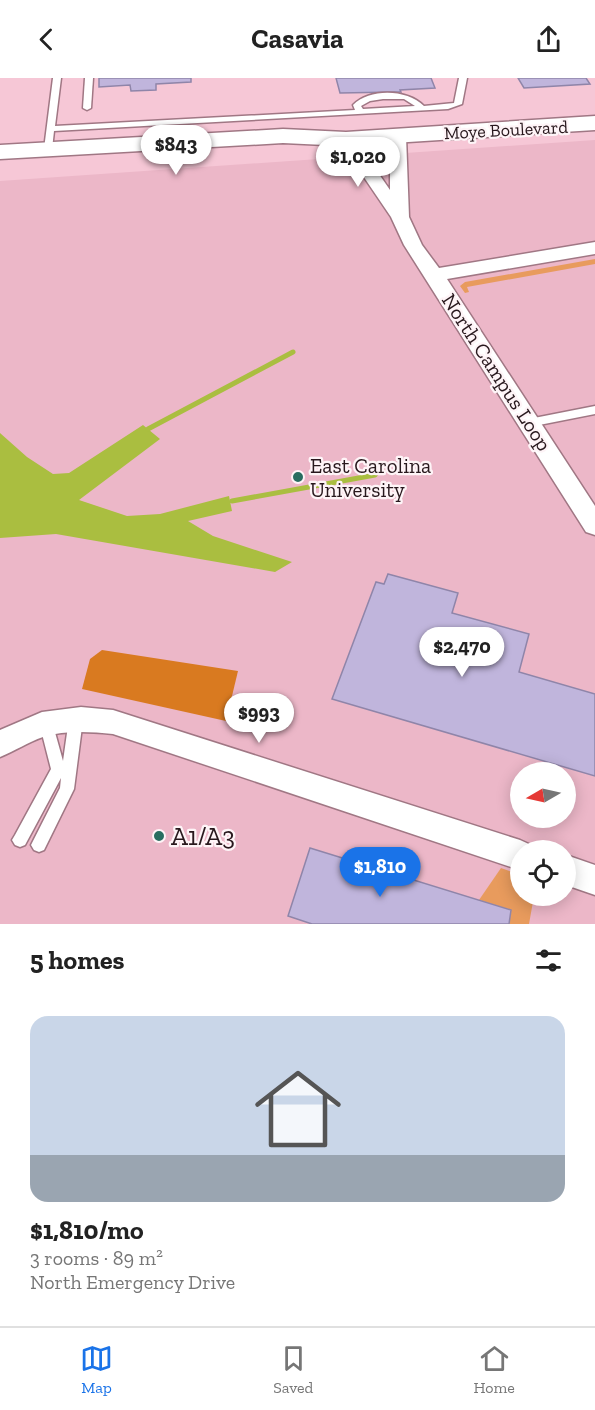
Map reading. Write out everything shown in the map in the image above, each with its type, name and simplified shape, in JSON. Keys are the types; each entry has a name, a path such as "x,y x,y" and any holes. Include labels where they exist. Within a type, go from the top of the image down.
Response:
{"street":[{"name":"Moye Boulevard","path":"0,165 291,148 346,139 595,123"},
{"name":"Moye Boulevard","path":"0,152 49,139 283,136 346,139"},
{"name":"North Campus Loop","path":"398,136 400,217"},
{"name":"North Campus Loop","path":"346,139 400,217 413,244 595,526"},
{"path":"435,275 595,248"},
{"path":"0,744 25,730 46,722 76,719 113,722 510,852"},
{"path":"576,873 595,880"}],"lane":[{"path":"57,78 49,139 360,112 422,109 458,104 463,78"},
{"path":"87,108 89,78"},
{"path":"360,112 357,105 360,101 372,97 410,98 422,109"},
{"path":"529,423 595,410"},
{"path":"39,845 67,789 76,719"},
{"path":"20,840 58,769 46,722"}],"shaded area":[{"name":"East Carolina University","path":"595,140 595,924 0,924 0,181"},
{"path":"595,259 595,264 467,287 469,292 465,293 460,286 465,282"},
{"path":"143,425 160,439 79,500 127,516 160,514 229,496 232,511 188,521 213,536 292,562 275,572 56,534 0,538 0,433 27,457 53,474 69,473"},
{"path":"102,650 238,671 226,721 82,689 90,659"},
{"path":"501,868 510,871 510,906 532,906 529,924 509,924 511,910 479,900"}],"building":[{"path":"99,78 191,78 191,82 156,84 156,90 131,91 130,85 99,87"},
{"path":"336,78 431,78 435,88 400,90 401,92 340,93"},
{"path":"518,78 586,78 590,84 524,88"},
{"path":"388,574 458,593 452,613 529,634 519,672 595,694 595,776 576,770 576,762 547,762 332,699 376,582 384,584"},
{"path":"310,848 511,910 509,924 312,924 288,916"}],"waterway":[{"path":"148,429 293,352"},
{"path":"232,501 375,475"}],"place":[{"name":"East Carolina University","path":"298,477"},
{"name":"A1/A3","path":"159,836"}]}
